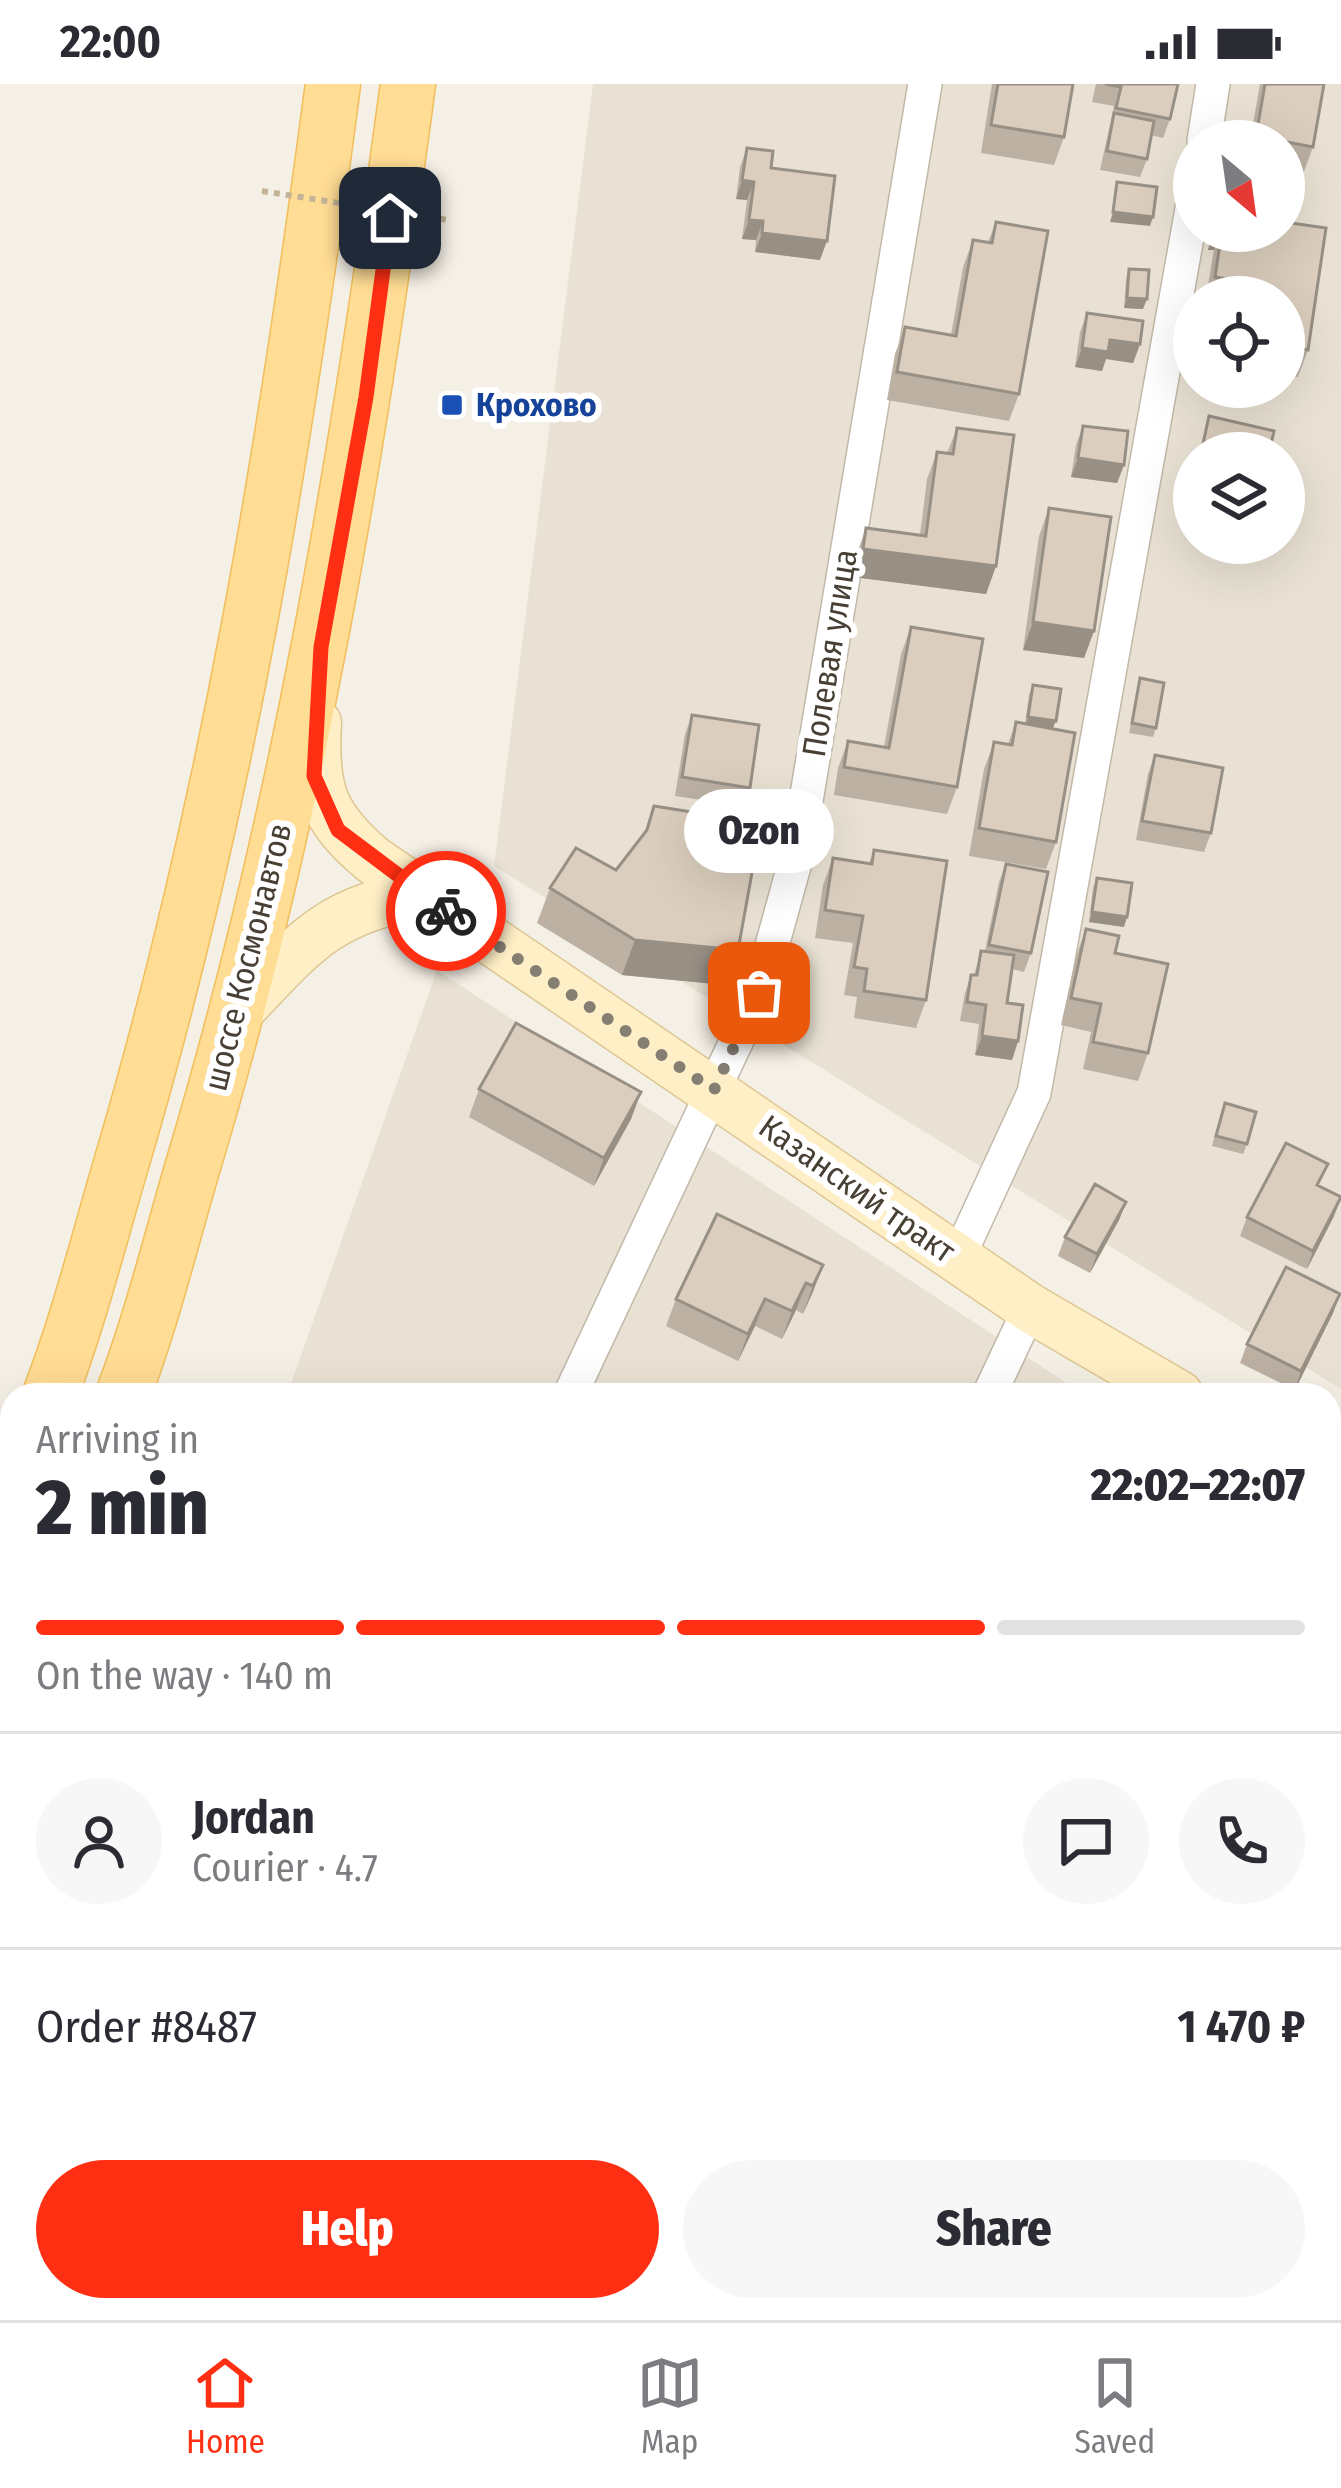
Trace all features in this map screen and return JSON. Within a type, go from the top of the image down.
[{"type":"main road","name":"шоссе Космонавтов","points":[[54,1383],[173,991],[249,647],[293,385],[333,84]]},
{"type":"main road","name":"шоссе Космонавтов","points":[[127,1383],[240,1010],[321,647],[366,397],[408,84]]},
{"type":"street","name":"Полевая улица","points":[[575,1383],[759,993],[796,854],[925,84]]},
{"type":"street","points":[[1207,120],[1213,84]]},
{"type":"street","points":[[958,1258],[1034,1093],[1184,252]]},
{"type":"street","name":"Казанский тракт","points":[[321,647],[314,776],[338,830],[421,894],[1030,1308],[1158,1383]]},
{"type":"street","points":[[240,1010],[317,930],[374,902],[421,894]]},
{"type":"street","points":[[994,1383],[1030,1308]]},
{"type":"path","points":[[262,191],[448,220]]},
{"type":"shaded area","points":[[593,84],[1341,84],[1341,1383],[1331,1383],[494,866]]},
{"type":"shaded area","points":[[437,970],[1067,1383],[291,1383]]},
{"type":"building","points":[[998,84],[1073,84],[1064,137],[991,125]]},
{"type":"building","points":[[1105,84],[1178,84],[1170,119],[1116,108],[1121,87]]},
{"type":"building","points":[[1265,84],[1324,84],[1313,147],[1305,145],[1305,120],[1259,120]]},
{"type":"building","points":[[1114,113],[1154,121],[1147,159],[1107,151]]},
{"type":"building","points":[[747,148],[773,151],[771,168],[835,176],[827,241],[762,233],[763,221],[749,220],[754,182],[742,180]]},
{"type":"building","points":[[1117,182],[1157,187],[1153,217],[1113,212]]},
{"type":"building","points":[[996,222],[1048,231],[1019,394],[897,372],[905,327],[956,336],[973,240],[992,243]]},
{"type":"building","points":[[1305,225],[1326,228],[1308,350],[1305,276],[1215,276],[1219,252],[1305,252]]},
{"type":"building","points":[[1129,269],[1149,270],[1147,299],[1127,298]]},
{"type":"building","points":[[1087,313],[1143,321],[1140,344],[1110,340],[1108,352],[1082,348]]},
{"type":"building","points":[[1209,416],[1274,431],[1274,432],[1206,432]]},
{"type":"building","points":[[1083,426],[1128,431],[1124,465],[1078,458]]},
{"type":"building","points":[[957,428],[1014,435],[996,566],[863,549],[866,528],[926,536],[937,452],[953,454]]},
{"type":"building","points":[[1049,508],[1111,517],[1094,631],[1033,622]]},
{"type":"building","points":[[911,627],[983,639],[957,787],[844,767],[848,741],[889,748]]},
{"type":"building","points":[[1140,678],[1164,683],[1156,728],[1132,723]]},
{"type":"building","points":[[1033,685],[1061,689],[1056,721],[1028,717]]},
{"type":"building","points":[[692,715],[759,725],[750,788],[682,777]]},
{"type":"building","points":[[1016,722],[1075,733],[1056,842],[979,828],[994,742],[1012,745]]},
{"type":"building","points":[[1155,755],[1223,768],[1211,833],[1142,821]]},
{"type":"building","points":[[654,806],[761,823],[738,950],[635,940],[550,888],[576,848],[616,870],[647,830]]},
{"type":"building","points":[[874,850],[947,861],[926,1000],[864,991],[867,969],[854,967],[863,916],[825,910],[833,858],[872,864]]},
{"type":"building","points":[[1006,864],[1048,872],[1031,953],[989,945]]},
{"type":"building","points":[[1097,878],[1132,883],[1127,917],[1092,912]]},
{"type":"building","points":[[1086,929],[1119,936],[1115,953],[1168,964],[1148,1053],[1093,1042],[1101,1004],[1071,998]]},
{"type":"building","points":[[981,951],[1014,955],[1007,1003],[1023,1005],[1018,1041],[982,1036],[986,1005],[967,1002]]},
{"type":"building","points":[[516,1023],[641,1092],[604,1158],[479,1089]]},
{"type":"building","points":[[1225,1103],[1256,1112],[1247,1144],[1216,1136]]},
{"type":"building","points":[[1286,1143],[1328,1164],[1317,1185],[1341,1197],[1313,1251],[1247,1217]]},
{"type":"building","points":[[1095,1184],[1126,1202],[1097,1254],[1065,1237]]},
{"type":"building","points":[[717,1214],[823,1265],[813,1286],[806,1283],[792,1311],[765,1299],[748,1334],[676,1299]]},
{"type":"building","points":[[1286,1267],[1340,1294],[1301,1371],[1247,1344]]},
{"type":"way so far","points":[[446,911],[714,1090],[759,993]]},
{"type":"place","name":"Крохово","points":[[452,405]]},
{"type":"place","name":"Ozon","points":[[759,993]]},
{"type":"route","points":[[390,218],[366,397],[321,647],[314,776],[338,830],[446,911]]}]
